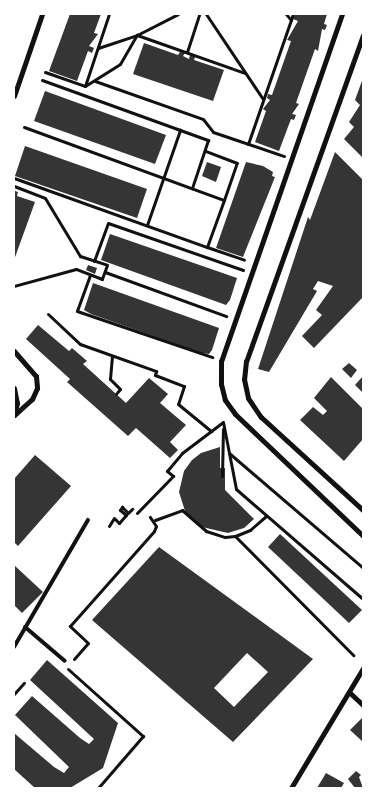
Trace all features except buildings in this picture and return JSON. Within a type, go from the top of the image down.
[{"type":"street","points":[[14,96],[42,14]]},
{"type":"street","points":[[342,14],[221,361],[221,384],[225,400],[248,427],[363,536]]},
{"type":"street","points":[[363,36],[246,361],[244,379],[248,398],[262,417],[363,510]]},
{"type":"street","points":[[14,351],[28,364],[36,376],[37,388],[32,399],[14,415]]},
{"type":"street","points":[[14,388],[17,403],[14,415]]},
{"type":"street","points":[[292,788],[363,668]]},
{"type":"street","points":[[349,692],[363,705]]},
{"type":"lane","points":[[14,647],[88,520]]},
{"type":"lane","points":[[25,628],[64,661]]},
{"type":"path","points":[[85,86],[110,14]]},
{"type":"path","points":[[98,48],[137,35],[178,14]]},
{"type":"path","points":[[187,52],[198,14],[206,14],[263,99]]},
{"type":"path","points":[[286,14],[291,20]]},
{"type":"path","points":[[248,144],[293,14]]},
{"type":"path","points":[[137,35],[245,73]]},
{"type":"path","points":[[45,72],[85,86],[125,59],[137,35]]},
{"type":"path","points":[[42,80],[208,140],[192,188]]},
{"type":"path","points":[[95,81],[204,119],[213,132],[291,158]]},
{"type":"path","points":[[24,128],[224,200]]},
{"type":"path","points":[[148,226],[180,130]]},
{"type":"path","points":[[205,151],[237,163],[207,247]]},
{"type":"path","points":[[14,178],[244,260]]},
{"type":"path","points":[[14,186],[45,198],[80,256],[107,265],[102,279],[76,269],[14,286]]},
{"type":"path","points":[[94,261],[108,223],[243,270]]},
{"type":"path","points":[[105,272],[227,316]]},
{"type":"path","points":[[90,274],[77,311],[212,358]]},
{"type":"path","points":[[48,314],[80,344],[156,371],[155,375],[184,386],[178,404],[211,431]]},
{"type":"path","points":[[112,356],[110,379],[120,388],[116,394]]},
{"type":"path","points":[[136,513],[173,476],[167,471],[182,453],[223,422]]},
{"type":"path","points":[[223,422],[236,489],[363,599]]},
{"type":"path","points":[[222,476],[223,422]]},
{"type":"path","points":[[229,452],[363,568]]},
{"type":"path","points":[[109,526],[114,518],[119,523],[126,515],[120,510],[122,508],[128,513],[132,509]]},
{"type":"path","points":[[154,520],[182,510],[206,531],[225,536],[235,536],[250,530],[266,516]]},
{"type":"path","points":[[150,517],[154,520]]},
{"type":"path","points":[[98,788],[143,736],[66,668],[88,643],[70,626],[154,531],[154,520]]},
{"type":"path","points":[[235,536],[353,655]]},
{"type":"path","points":[[14,694],[24,683]]}]
